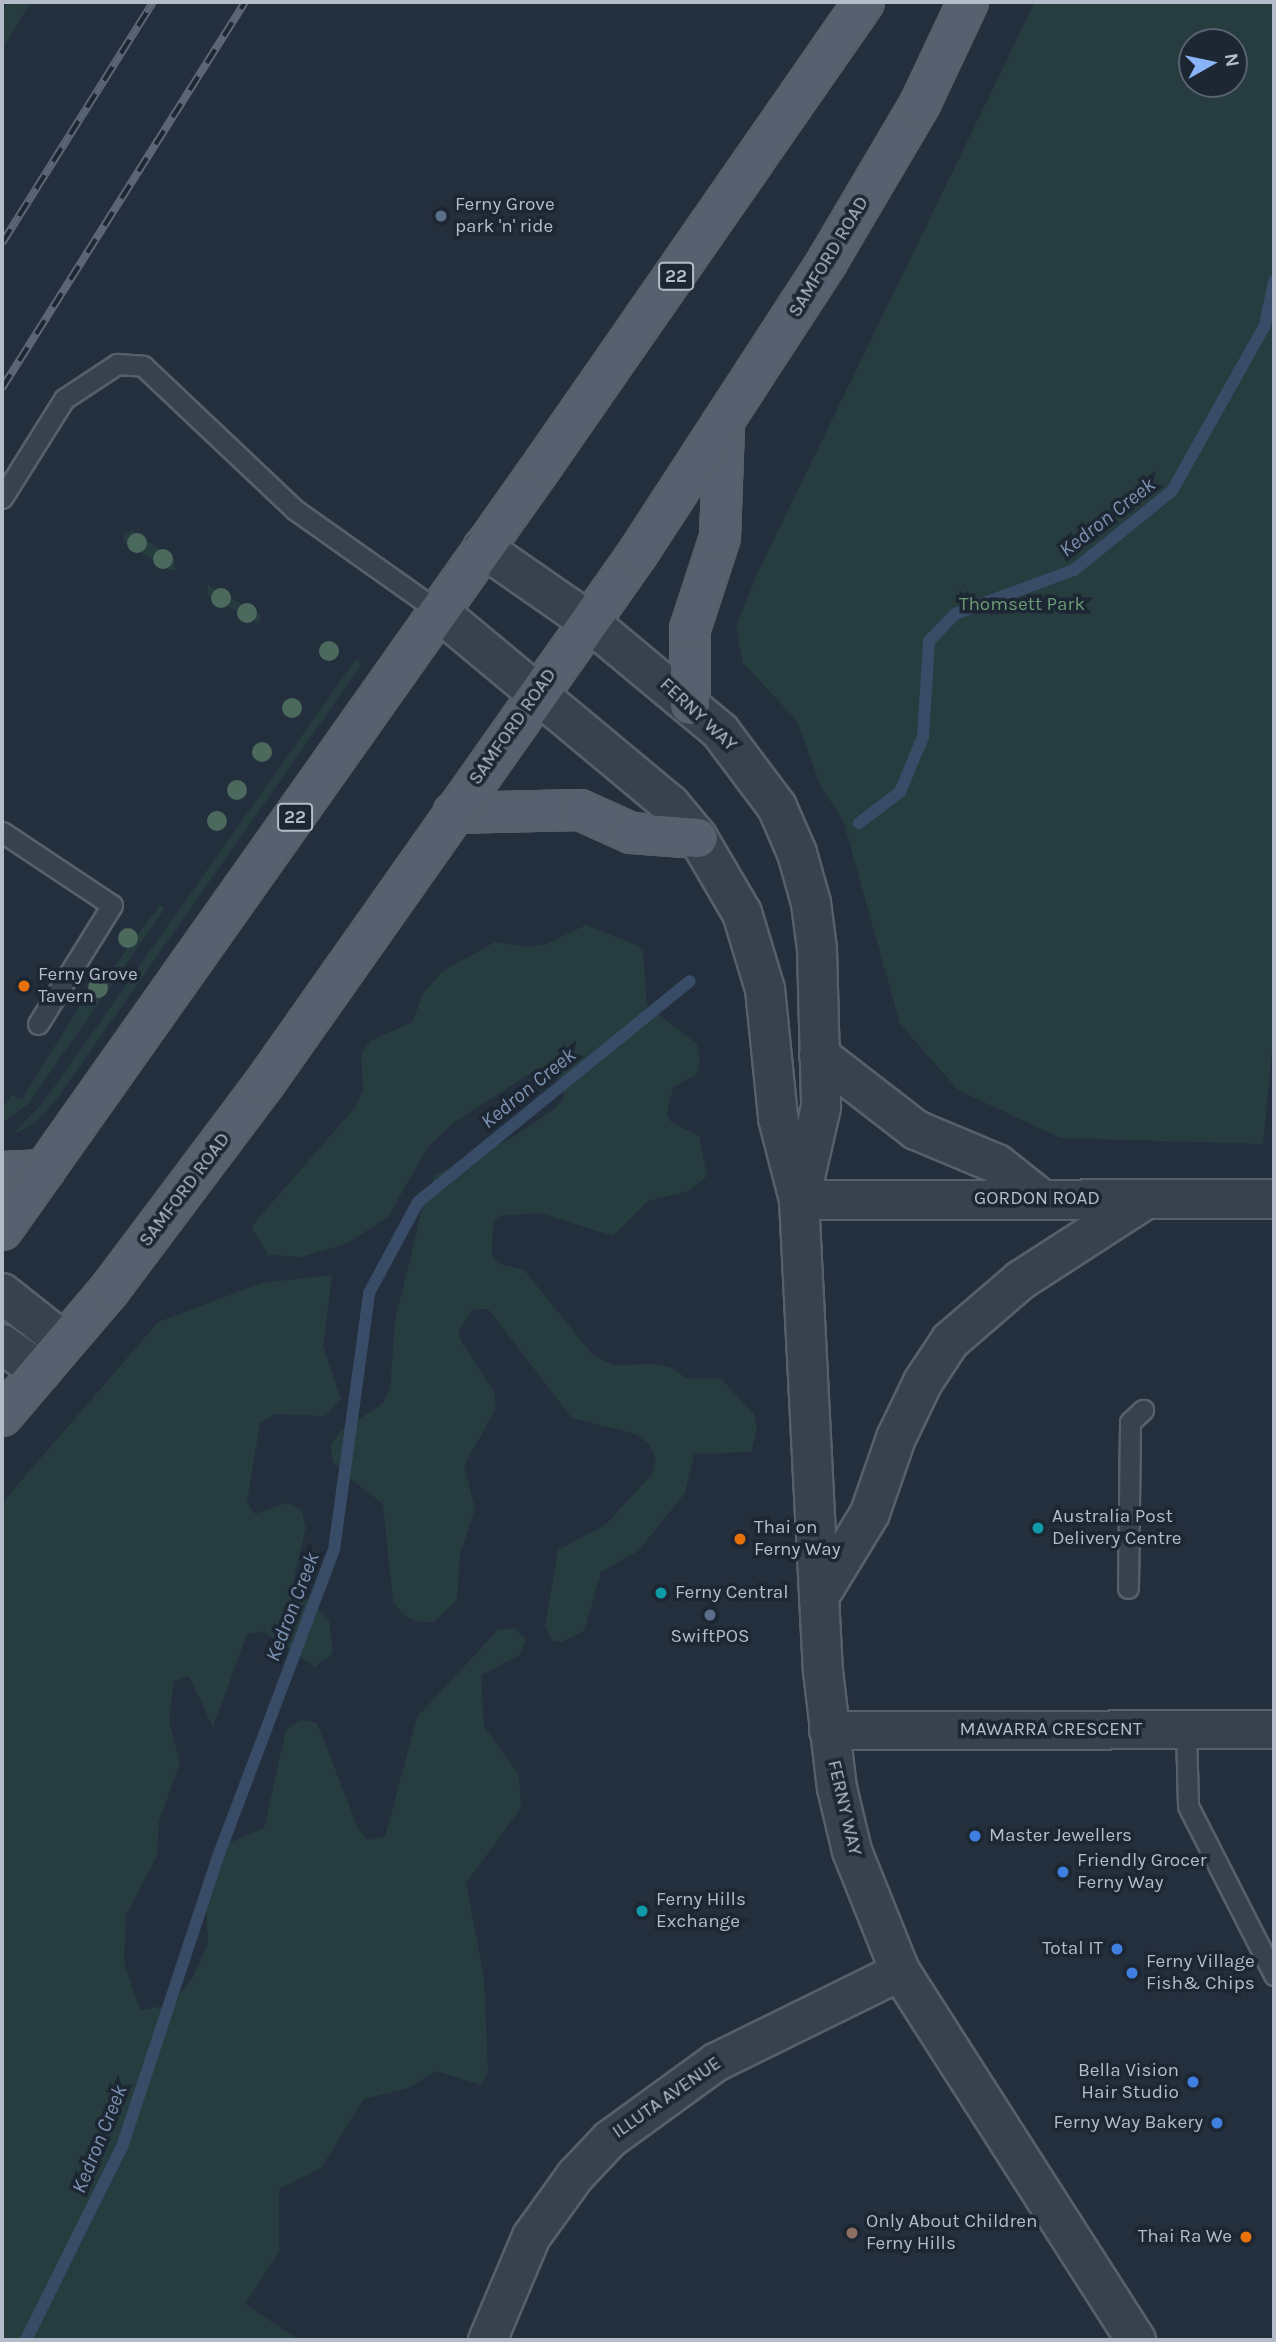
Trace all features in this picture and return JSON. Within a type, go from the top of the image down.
[{"type":"main road","name":"22","points":[[2,1230],[864,2]]},
{"type":"main road","name":"SAMFORD ROAD","points":[[2,1416],[110,1289],[264,1084],[724,427],[920,104],[968,2]]},
{"type":"main road","points":[[690,705],[690,629],[720,537],[724,427]]},
{"type":"main road","points":[[453,813],[580,810],[631,833],[698,838]]},
{"type":"main road","points":[[2,1172],[45,1170]]},
{"type":"street","name":"FERNY WAY","points":[[483,548],[588,621],[720,731],[756,773],[797,853],[811,904],[817,949],[821,1107],[799,1200]]},
{"type":"street","name":"FERNY WAY","points":[[438,611],[639,775],[698,838],[729,888],[756,952],[773,1035],[778,1118],[799,1200],[828,1730],[852,1851],[900,1971],[1136,2340]]},
{"type":"street","points":[[819,1055],[916,1130],[997,1164],[1040,1198]]},
{"type":"street","name":"GORDON ROAD","points":[[799,1200],[1274,1199]]},
{"type":"street","points":[[819,1597],[870,1513],[896,1438],[923,1381],[950,1341],[1021,1280],[1143,1200]]},
{"type":"street","points":[[2,1293],[64,1342]]},
{"type":"street","points":[[2,1344],[40,1371]]},
{"type":"street","name":"MAWARRA CRESCENT","points":[[828,1730],[1274,1729]]},
{"type":"street","name":"ILLUTA AVENUE","points":[[487,2340],[531,2235],[575,2175],[609,2139],[715,2062],[900,1971]]},
{"type":"lane","points":[[2,498],[64,399],[117,365],[143,366],[293,509],[438,611]]},
{"type":"lane","points":[[2,832],[112,905],[38,1024]]},
{"type":"lane","points":[[1128,1588],[1130,1422],[1143,1410]]},
{"type":"lane","points":[[1186,1730],[1188,1807],[1274,1975]]},
{"type":"green space","points":[[8,2],[31,2],[2,49],[2,11]]},
{"type":"green space","name":"Thomsett Park","points":[[1035,2],[1274,2],[1274,1031],[1263,1144],[1060,1138],[958,1090],[900,1024],[843,820],[820,785],[797,721],[743,663],[736,627],[758,572]]},
{"type":"green space","points":[[133,531],[174,559],[175,570],[168,570],[124,541],[124,533]]},
{"type":"green space","points":[[208,585],[261,615],[259,624],[207,595]]},
{"type":"green space","points":[[356,659],[362,664],[56,1100],[35,1123],[12,1135],[45,1100]]},
{"type":"green space","points":[[160,905],[165,908],[28,1104],[2,1123],[2,1110],[11,1095],[22,1099],[104,967],[111,971]]},
{"type":"green space","points":[[586,925],[638,946],[643,952],[647,1005],[697,1044],[700,1060],[696,1075],[673,1087],[667,1114],[670,1121],[699,1136],[707,1176],[689,1191],[648,1201],[613,1236],[540,1213],[500,1216],[493,1221],[492,1256],[498,1263],[524,1270],[592,1354],[613,1365],[656,1364],[672,1368],[686,1378],[721,1379],[754,1414],[757,1430],[751,1452],[694,1454],[685,1493],[638,1551],[601,1572],[584,1631],[562,1642],[553,1641],[545,1626],[558,1550],[605,1525],[652,1474],[656,1458],[648,1443],[635,1434],[572,1418],[488,1309],[473,1309],[459,1330],[460,1339],[494,1392],[496,1408],[464,1466],[475,1509],[460,1555],[457,1600],[434,1622],[418,1622],[404,1615],[393,1602],[383,1504],[342,1472],[332,1460],[331,1444],[341,1431],[382,1404],[390,1389],[395,1321],[423,1205],[435,1175],[510,1139],[553,1110],[564,1098],[562,1082],[550,1071],[532,1072],[452,1124],[427,1148],[388,1217],[346,1244],[301,1257],[268,1255],[251,1227],[356,1106],[363,1089],[361,1055],[370,1041],[412,1022],[424,992],[443,971],[495,942],[529,947],[547,944]]},
{"type":"green space","points":[[332,1275],[323,1346],[341,1399],[325,1416],[275,1414],[260,1423],[247,1502],[255,1514],[287,1503],[301,1510],[306,1527],[293,1584],[329,1620],[333,1653],[315,1667],[263,1631],[247,1634],[213,1727],[189,1676],[174,1681],[169,1721],[180,1763],[159,1821],[157,1856],[126,1915],[124,1963],[140,2010],[171,2005],[193,1977],[208,1944],[204,1877],[220,1847],[264,1828],[286,1730],[300,1720],[317,1723],[358,1828],[368,1840],[385,1837],[417,1717],[498,1630],[514,1628],[526,1639],[520,1655],[481,1675],[484,1726],[519,1775],[521,1808],[466,1883],[484,1978],[488,2071],[481,2085],[436,2071],[409,2088],[364,2099],[321,2168],[279,2189],[279,2252],[245,2304],[299,2340],[2,2340],[2,1503],[158,1322],[261,1283]]},
{"type":"waterway","name":"Kedron Creek","points":[[859,823],[900,792],[923,737],[929,641],[955,614],[1074,570],[1172,491],[1265,325],[1274,281]]},
{"type":"waterway","name":"Kedron Creek","points":[[26,2340],[122,2147],[219,1854],[334,1550],[369,1293],[418,1202],[690,981]]},
{"type":"railway","points":[[2,243],[153,2]]},
{"type":"railway","points":[[2,388],[245,2]]},
{"type":"place","name":"Ferny Grove park 'n' ride","points":[[441,216]]},
{"type":"place","name":"Ferny Grove Tavern","points":[[24,986]]},
{"type":"place","name":"Australia Post Delivery Centre","points":[[1038,1528]]},
{"type":"place","name":"Thai on Ferny Way","points":[[740,1539]]},
{"type":"place","name":"Ferny Central","points":[[661,1593]]},
{"type":"place","name":"SwiftPOS","points":[[710,1615]]},
{"type":"place","name":"Master Jewellers","points":[[975,1836]]},
{"type":"place","name":"Friendly Grocer Ferny Way","points":[[1063,1872]]},
{"type":"place","name":"Ferny Hills Exchange","points":[[642,1911]]},
{"type":"place","name":"Total IT","points":[[1117,1949]]},
{"type":"place","name":"Ferny Village Fish& Chips","points":[[1132,1973]]},
{"type":"place","name":"Bella Vision Hair Studio","points":[[1193,2082]]},
{"type":"place","name":"Ferny Way Bakery","points":[[1217,2123]]},
{"type":"place","name":"Only About Children Ferny Hills","points":[[852,2233]]},
{"type":"place","name":"Thai Ra We","points":[[1246,2237]]}]
